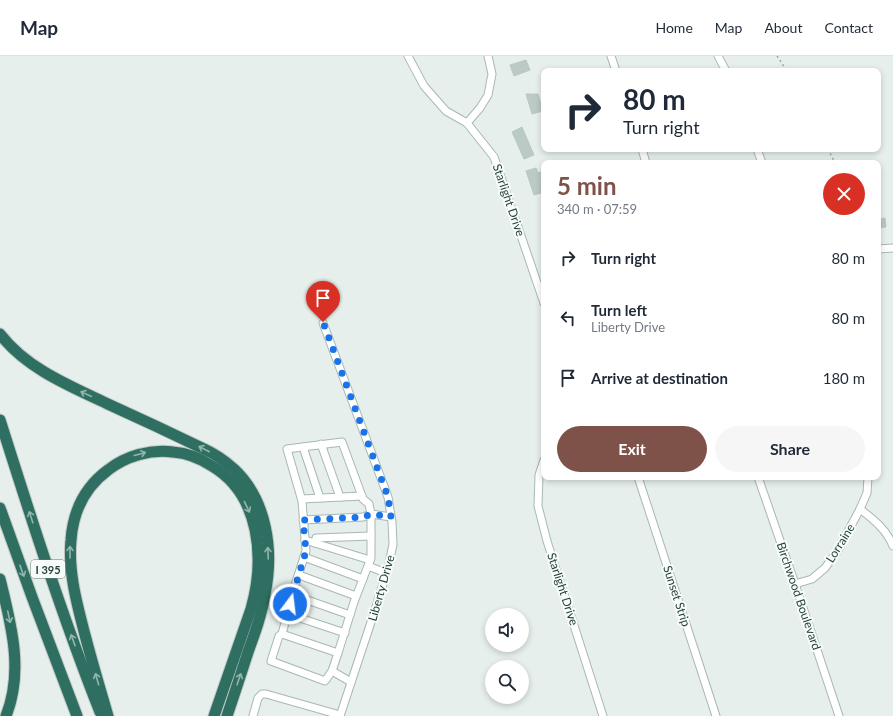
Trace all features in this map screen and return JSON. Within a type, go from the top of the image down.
[{"type":"highway","points":[[0,334],[21,356],[58,380],[218,456],[240,475],[252,492],[261,511],[267,535],[268,580],[258,621],[227,716]]},
{"type":"highway","name":"I 395","points":[[0,420],[57,596],[102,716]]},
{"type":"highway","points":[[108,716],[82,625],[74,590],[70,558],[72,530],[76,513],[82,500],[88,489],[100,476],[115,464],[126,459],[157,451],[177,452],[190,455],[203,460],[220,471],[230,480],[248,507],[257,539],[258,558],[255,594],[214,716]]},
{"type":"highway","name":"I 395","points":[[0,508],[77,716]]},
{"type":"highway","points":[[0,579],[11,626],[15,659],[13,690],[6,716]]},
{"type":"street","name":"Starlight Drive","points":[[408,56],[424,86],[446,111],[467,123],[494,157],[541,294]]},
{"type":"street","points":[[467,123],[480,108],[488,95],[492,74],[488,56]]},
{"type":"street","points":[[611,56],[615,68]]},
{"type":"street","points":[[718,56],[724,68]]},
{"type":"street","points":[[881,249],[893,248]]},
{"type":"street","name":"Liberty Drive","points":[[323,322],[388,497],[393,544],[375,610],[340,715]]},
{"type":"street","points":[[342,442],[362,496],[369,504],[371,514],[369,563],[356,596],[332,671],[325,681],[271,661],[279,636],[282,634],[306,551],[302,499],[287,449],[321,444],[342,442]]},
{"type":"street","points":[[321,444],[340,497]]},
{"type":"street","points":[[303,447],[320,498]]},
{"type":"street","name":"Starlight Drive","points":[[541,469],[539,475],[538,506],[547,541],[603,716]]},
{"type":"street","name":"Sunset Strip","points":[[639,480],[716,716]]},
{"type":"street","name":"Birchwood Boulevard","points":[[759,480],[839,716]]},
{"type":"street","name":"Lorraine","points":[[795,584],[812,578],[825,568],[838,550],[867,493],[868,480]]},
{"type":"street","points":[[302,499],[362,496]]},
{"type":"street","points":[[860,509],[877,522],[890,538],[893,546]]},
{"type":"street","points":[[303,520],[363,517],[371,514],[391,517]]},
{"type":"street","points":[[315,543],[316,538],[371,536]]},
{"type":"street","points":[[305,540],[369,563],[386,573]]},
{"type":"street","points":[[304,557],[363,579]]},
{"type":"street","points":[[298,575],[356,596]]},
{"type":"street","points":[[293,595],[350,615]]},
{"type":"street","points":[[288,614],[344,633]]},
{"type":"street","points":[[282,634],[338,653]]},
{"type":"street","points":[[332,671],[351,682]]},
{"type":"street","points":[[253,716],[258,698],[262,694],[340,715]]},
{"type":"path","points":[[777,56],[785,68]]},
{"type":"building","points":[[526,60],[530,70],[514,76],[510,65]]},
{"type":"building","points":[[526,94],[538,94],[541,104],[541,112],[532,114]]},
{"type":"building","points":[[522,127],[534,155],[524,159],[512,132]]},
{"type":"building","points":[[536,168],[538,173],[541,172],[541,193],[534,195],[526,171]]},
{"type":"building","points":[[885,218],[886,227],[881,228],[881,219]]},
{"type":"route","points":[[290,604],[306,551],[303,520],[363,517],[371,514],[391,517],[388,497],[323,322]]}]
